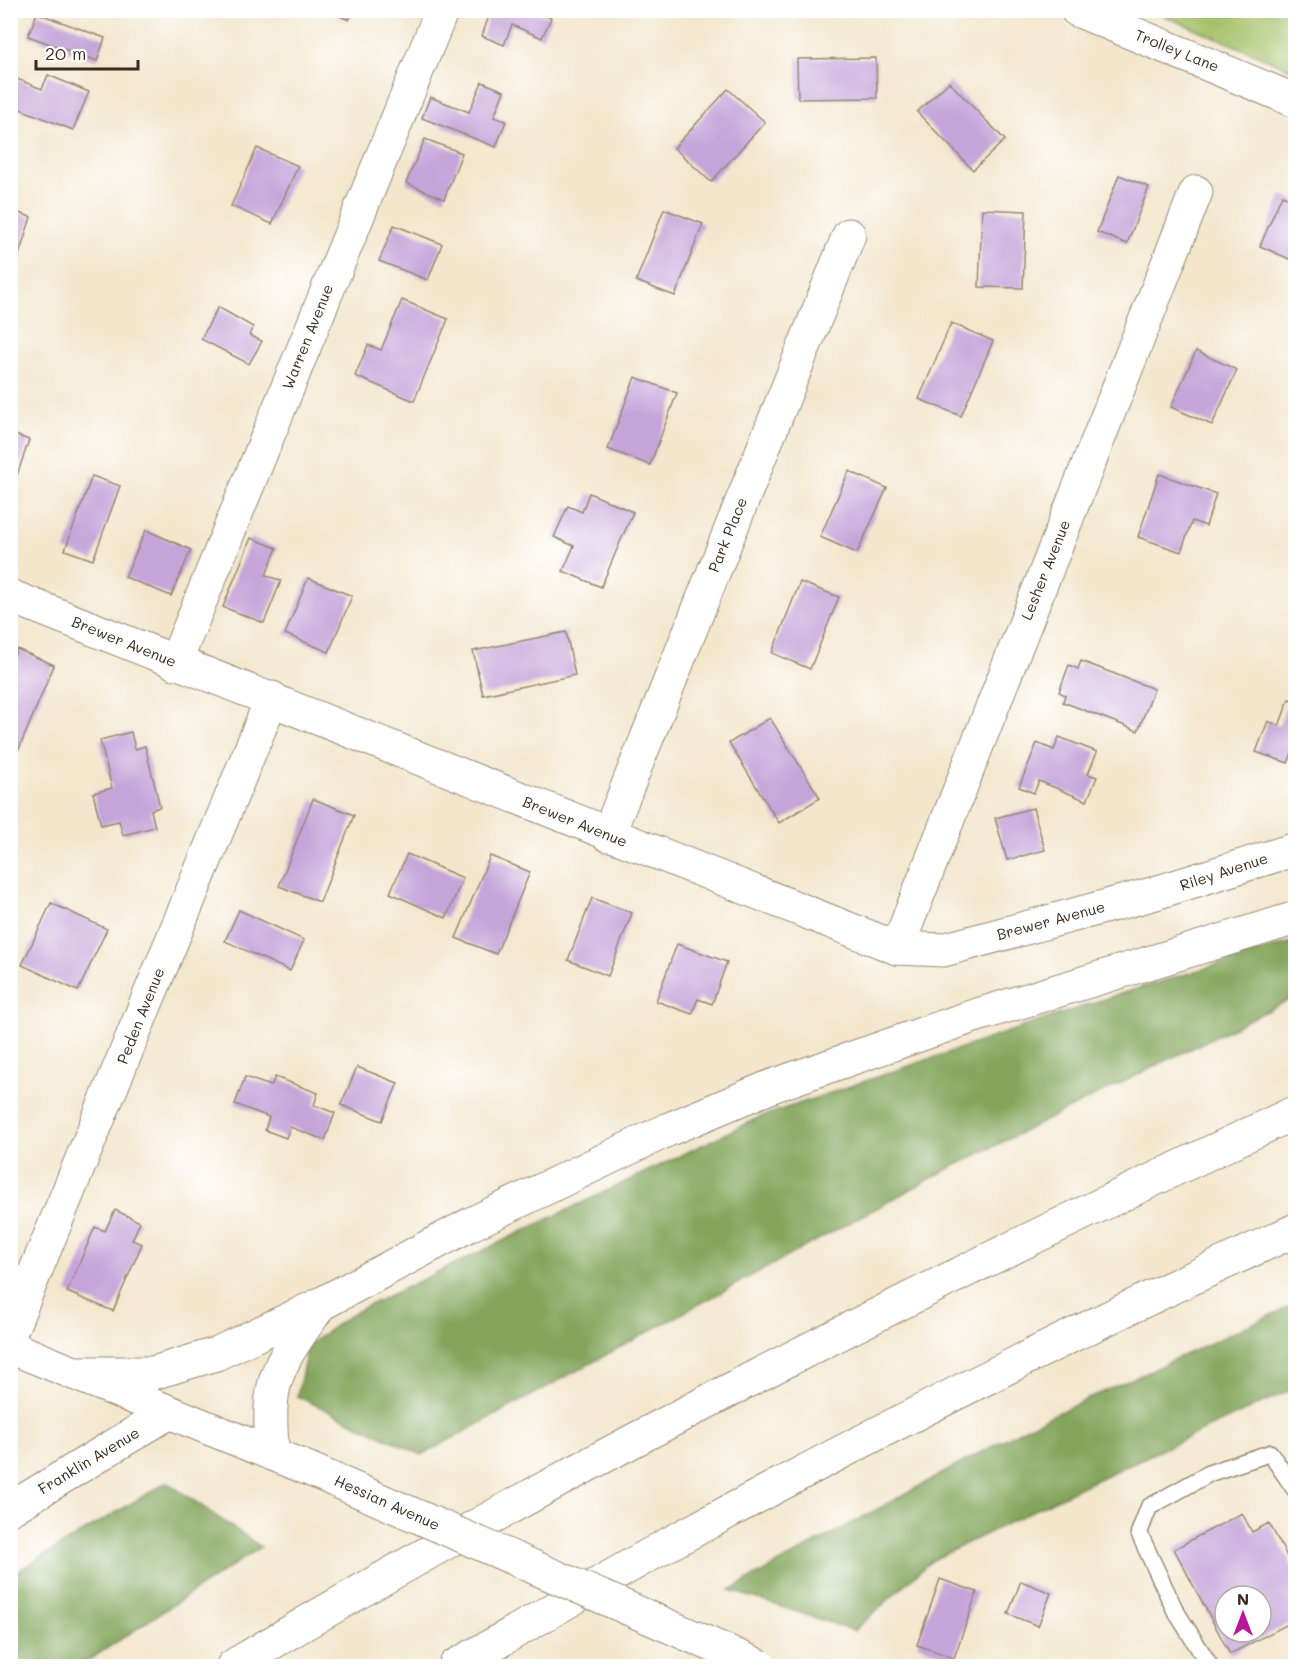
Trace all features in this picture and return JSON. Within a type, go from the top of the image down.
[{"type":"main road","name":"Warren Avenue","points":[[175,663],[442,10]]},
{"type":"main road","name":"Trolley Lane","points":[[1077,10],[1296,101]]},
{"type":"main road","name":"Lesher Avenue","points":[[897,948],[1196,192]]},
{"type":"main road","name":"Park Place","points":[[608,835],[849,235]]},
{"type":"main road","name":"Brewer Avenue","points":[[10,596],[175,663],[272,698],[608,835],[897,948],[943,950],[1152,894]]},
{"type":"main road","name":"Peden Avenue","points":[[10,1333],[272,698]]},
{"type":"main road","name":"Riley Avenue","points":[[1152,894],[1296,849]]},
{"type":"main road","points":[[74,1373],[153,1373],[216,1354],[321,1304],[510,1205],[667,1130],[772,1086],[971,1017],[1296,918]]},
{"type":"main road","points":[[233,1666],[350,1596],[795,1356],[1039,1232],[1296,1112]]},
{"type":"main road","points":[[455,1666],[676,1540],[895,1423],[1161,1291],[1296,1230]]},
{"type":"main road","points":[[272,1454],[271,1407],[274,1383],[290,1350],[321,1304]]},
{"type":"main road","name":"Hessian Avenue","points":[[10,1347],[309,1469],[760,1666]]},
{"type":"main road","name":"Franklin Avenue","points":[[10,1509],[168,1413]]},
{"type":"lane","points":[[1210,1666],[1175,1610],[1138,1533],[1149,1507],[1210,1473],[1270,1453],[1296,1491]]},
{"type":"green space","points":[[1153,11],[1295,11],[1295,71]]},
{"type":"green space","points":[[1295,941],[1295,997],[952,1167],[422,1455],[297,1396],[308,1345],[353,1313],[760,1117],[1113,996]]},
{"type":"green space","points":[[1295,1304],[1295,1388],[1087,1484],[931,1561],[854,1631],[730,1590],[1029,1426]]},
{"type":"green space","points":[[167,1482],[261,1547],[80,1666],[11,1666],[11,1575]]},
{"type":"building","points":[[336,10],[353,10],[349,20],[335,14]]},
{"type":"building","points":[[476,10],[532,10],[551,18],[542,38],[512,25],[504,45],[482,36],[489,16]]},
{"type":"building","points":[[37,13],[105,38],[97,61],[28,36]]},
{"type":"building","points":[[876,58],[877,98],[798,99],[797,59]]},
{"type":"building","points":[[48,75],[89,92],[73,130],[10,105],[10,76],[42,89]]},
{"type":"building","points":[[482,82],[504,91],[494,117],[506,121],[496,147],[422,118],[430,97],[469,112]]},
{"type":"building","points":[[949,82],[1005,140],[973,170],[917,112]]},
{"type":"building","points":[[728,89],[765,122],[711,182],[674,148]]},
{"type":"building","points":[[425,139],[462,153],[444,199],[406,183]]},
{"type":"building","points":[[257,148],[298,166],[272,224],[231,206]]},
{"type":"building","points":[[1119,175],[1149,187],[1127,244],[1097,232]]},
{"type":"building","points":[[1282,195],[1296,201],[1296,262],[1260,246]]},
{"type":"building","points":[[664,209],[703,224],[675,296],[636,281]]},
{"type":"building","points":[[982,209],[1026,211],[1023,288],[979,287]]},
{"type":"building","points":[[10,210],[31,217],[11,280],[10,280]]},
{"type":"building","points":[[394,225],[442,244],[428,280],[379,261]]},
{"type":"building","points":[[402,300],[448,319],[414,401],[355,376],[368,345],[381,350]]},
{"type":"building","points":[[218,307],[253,327],[249,335],[262,341],[249,364],[201,339]]},
{"type":"building","points":[[951,323],[993,341],[961,416],[919,399]]},
{"type":"building","points":[[1196,351],[1237,370],[1212,425],[1171,407]]},
{"type":"building","points":[[635,377],[677,393],[650,465],[608,449]]},
{"type":"building","points":[[10,433],[29,440],[13,487],[10,486]]},
{"type":"building","points":[[849,471],[887,488],[857,553],[820,537]]},
{"type":"building","points":[[1159,474],[1216,494],[1206,526],[1192,521],[1181,552],[1138,537]]},
{"type":"building","points":[[92,476],[120,486],[93,560],[65,550]]},
{"type":"building","points":[[589,493],[633,512],[601,587],[563,571],[574,546],[554,537],[568,506],[582,512]]},
{"type":"building","points":[[146,530],[191,550],[171,596],[125,577]]},
{"type":"building","points":[[251,538],[277,548],[266,575],[281,581],[264,623],[223,607]]},
{"type":"building","points":[[308,578],[352,596],[329,652],[285,634]]},
{"type":"building","points":[[800,582],[839,597],[810,669],[772,653]]},
{"type":"building","points":[[566,632],[575,675],[483,695],[473,651]]},
{"type":"building","points":[[17,649],[54,665],[19,749],[10,746],[10,664]]},
{"type":"building","points":[[1081,661],[1154,689],[1138,731],[1063,702],[1065,695],[1059,692],[1069,665],[1078,669]]},
{"type":"building","points":[[1289,699],[1296,701],[1296,743],[1288,763],[1256,752],[1268,721],[1279,726]]},
{"type":"building","points":[[770,718],[820,798],[779,823],[729,743]]},
{"type":"building","points":[[131,732],[135,749],[145,746],[160,807],[151,810],[155,827],[123,835],[119,821],[101,825],[93,793],[112,788],[100,740]]},
{"type":"building","points":[[1059,737],[1097,752],[1088,774],[1097,777],[1087,801],[1039,781],[1034,793],[1019,787],[1037,743],[1054,750]]},
{"type":"building","points":[[313,799],[354,815],[320,902],[279,886]]},
{"type":"building","points":[[1033,808],[1045,850],[1007,860],[995,818]]},
{"type":"building","points":[[407,854],[463,878],[446,918],[390,893]]},
{"type":"building","points":[[490,856],[530,872],[496,954],[456,938]]},
{"type":"building","points":[[592,898],[632,913],[608,976],[568,960]]},
{"type":"building","points":[[51,903],[107,929],[78,991],[22,965]]},
{"type":"building","points":[[239,910],[304,940],[290,971],[225,941]]},
{"type":"building","points":[[677,944],[727,962],[712,1004],[698,999],[692,1014],[656,1001]]},
{"type":"building","points":[[357,1067],[398,1083],[382,1121],[341,1105]]},
{"type":"building","points":[[245,1077],[271,1086],[275,1077],[318,1093],[314,1105],[335,1113],[325,1140],[290,1127],[286,1138],[265,1130],[269,1117],[235,1104]]},
{"type":"building","points":[[115,1210],[140,1222],[132,1240],[142,1244],[113,1311],[67,1292],[95,1227],[105,1231]]},
{"type":"building","points":[[1242,1513],[1252,1532],[1269,1523],[1296,1573],[1296,1620],[1273,1632],[1273,1584],[1213,1584],[1213,1622],[1174,1549]]},
{"type":"building","points":[[940,1579],[977,1592],[954,1658],[917,1645]]},
{"type":"building","points":[[1021,1581],[1051,1593],[1038,1626],[1008,1614]]},
{"type":"building","points":[[1225,1644],[1249,1644],[1230,1654]]}]
